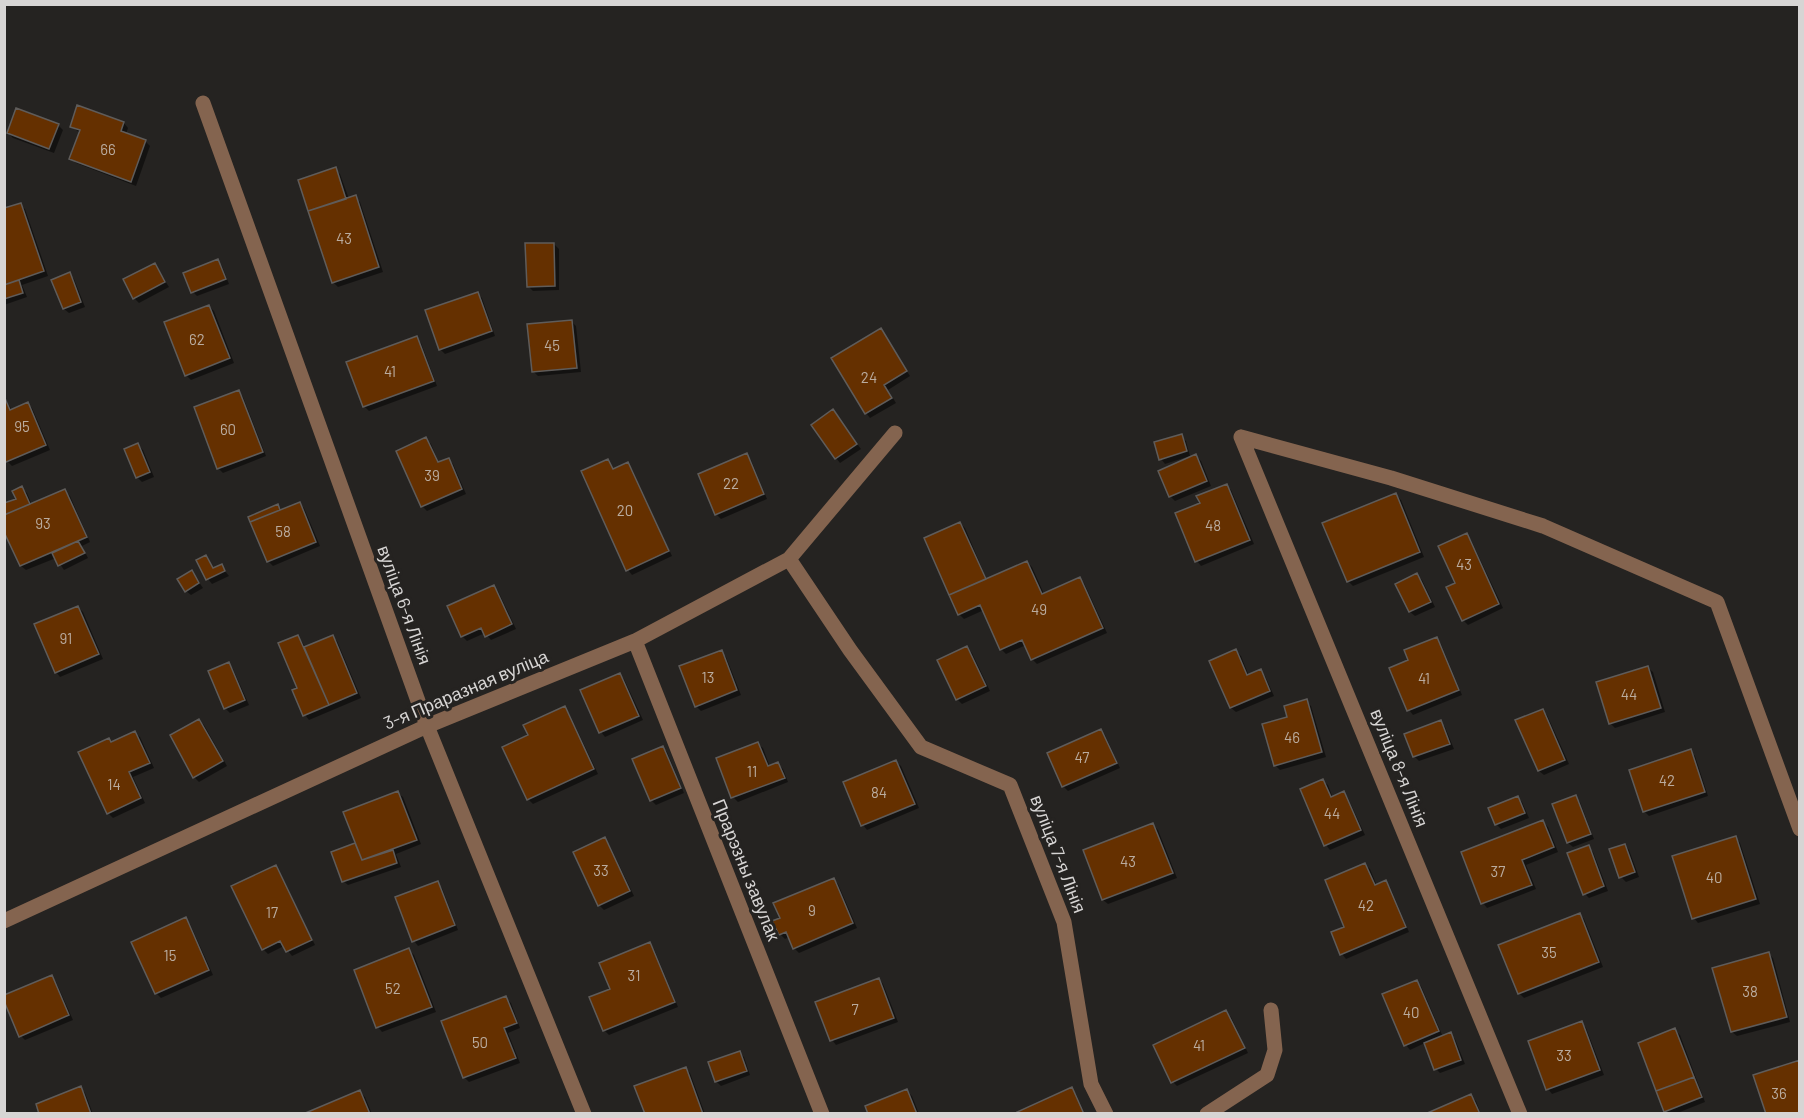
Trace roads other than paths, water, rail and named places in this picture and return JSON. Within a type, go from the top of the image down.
[{"type":"street","name":"вуліца 6-я Лінія","points":[[203,103],[427,726],[584,1113]]},
{"type":"street","name":"3-я Праразная вуліца","points":[[4,921],[427,726],[635,641],[789,559],[895,433]]},
{"type":"street","name":"вуліца 8-я Лінія","points":[[1520,1113],[1241,437],[1391,478],[1543,526],[1717,602],[1800,828]]},
{"type":"street","name":"вуліца 7-я Лінія","points":[[789,559],[850,650],[921,747],[1010,785],[1064,922],[1091,1084],[1107,1113]]},
{"type":"street","name":"Прарэзны завулак","points":[[635,641],[822,1113]]},
{"type":"street","points":[[1207,1113],[1267,1075],[1275,1050],[1271,1010]]}]
